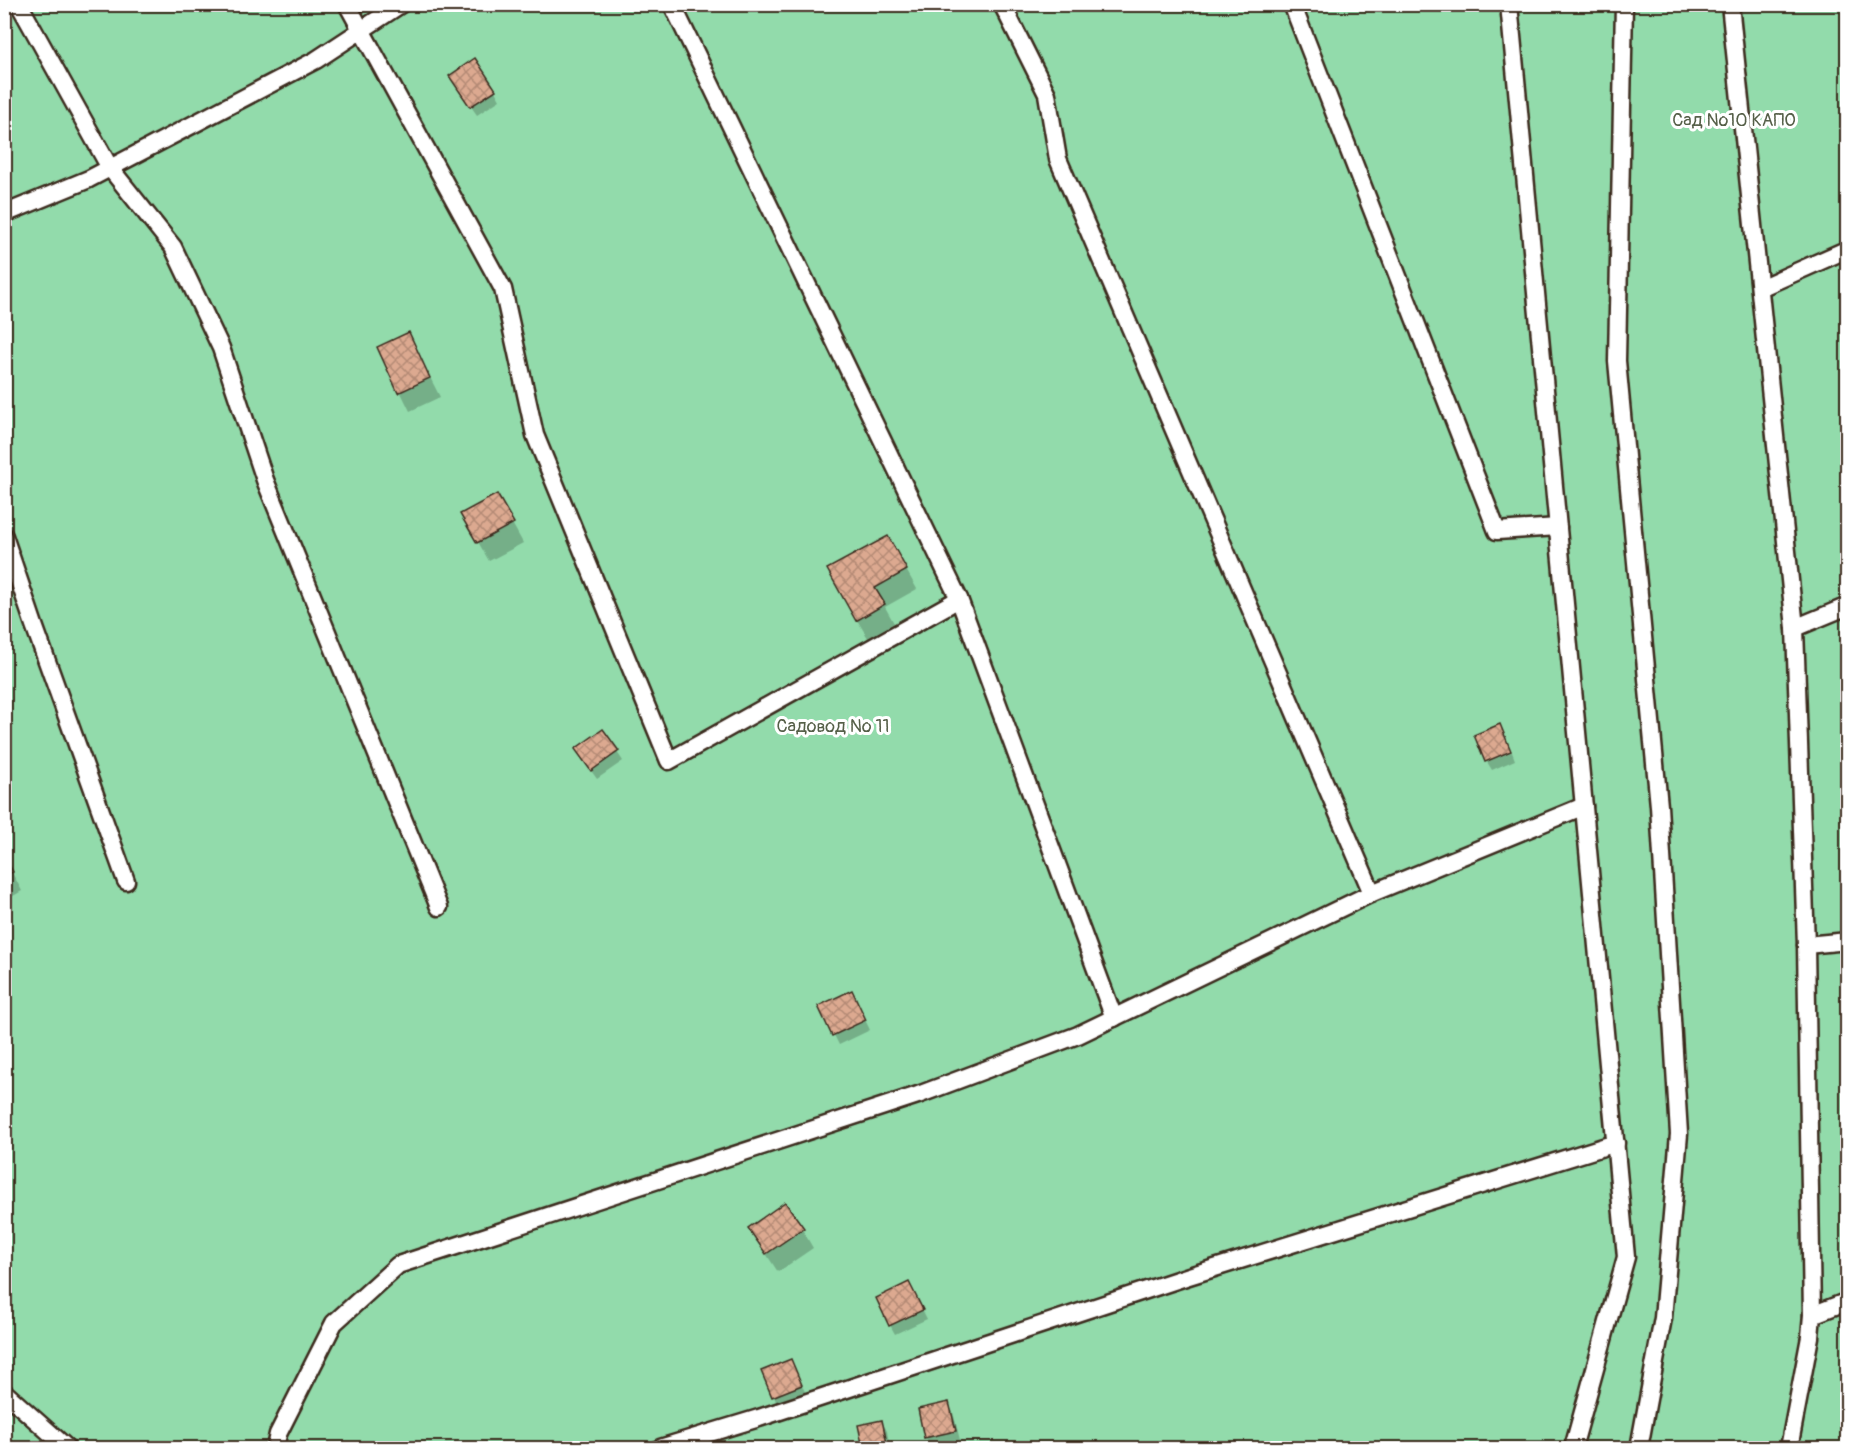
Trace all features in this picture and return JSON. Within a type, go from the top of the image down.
[{"type":"lane","points":[[19,4],[110,168],[172,247],[222,348],[265,480],[439,907]]},
{"type":"lane","points":[[347,4],[503,289],[535,435],[669,762],[959,599]]},
{"type":"lane","points":[[4,214],[88,179],[316,60],[401,4]]},
{"type":"lane","points":[[672,4],[959,599],[1114,1018]]},
{"type":"lane","points":[[1002,4],[1047,94],[1058,159],[1372,893]]},
{"type":"lane","points":[[1292,4],[1497,531],[1558,526]]},
{"type":"lane","points":[[1509,4],[1626,1257],[1573,1449]]},
{"type":"lane","points":[[1624,4],[1617,361],[1659,806],[1679,1134],[1663,1318],[1639,1449]]},
{"type":"lane","points":[[1730,4],[1795,628],[1806,945],[1812,1315],[1789,1449]]},
{"type":"lane","points":[[1760,288],[1848,249]]},
{"type":"lane","points":[[4,536],[126,881]]},
{"type":"lane","points":[[1795,628],[1848,606]]},
{"type":"lane","points":[[275,1449],[278,1434],[334,1323],[398,1265],[918,1095],[1078,1035],[1372,893],[1584,807]]},
{"type":"lane","points":[[1806,945],[1848,940]]},
{"type":"lane","points":[[660,1449],[1200,1272],[1616,1143]]},
{"type":"lane","points":[[1812,1315],[1848,1301]]},
{"type":"lane","points":[[4,1392],[67,1449]]},
{"type":"green space","name":"Садовод № 11","points":[[5,5],[1847,5],[1847,1448],[5,1448]]},
{"type":"building","points":[[475,58],[496,90],[470,107],[449,76]]},
{"type":"building","points":[[409,332],[430,378],[398,393],[377,347]]},
{"type":"building","points":[[497,494],[514,523],[477,543],[460,514]]},
{"type":"building","points":[[888,536],[907,570],[875,588],[885,604],[856,621],[827,569]]},
{"type":"building","points":[[1500,724],[1511,751],[1485,762],[1474,735]]},
{"type":"building","points":[[603,729],[619,751],[591,771],[575,749]]},
{"type":"building","points":[[4,856],[13,872],[4,876]]},
{"type":"building","points":[[852,990],[866,1020],[832,1036],[818,1006]]},
{"type":"building","points":[[785,1202],[804,1228],[766,1254],[748,1228]]},
{"type":"building","points":[[909,1282],[923,1310],[889,1326],[876,1298]]},
{"type":"building","points":[[791,1359],[802,1385],[772,1397],[761,1371]]},
{"type":"building","points":[[949,1402],[956,1431],[924,1438],[918,1409]]},
{"type":"building","points":[[882,1420],[888,1448],[863,1448],[858,1425]]},
{"type":"park label","name":"Сад №10 КАПО","points":[[1734,120]]}]
